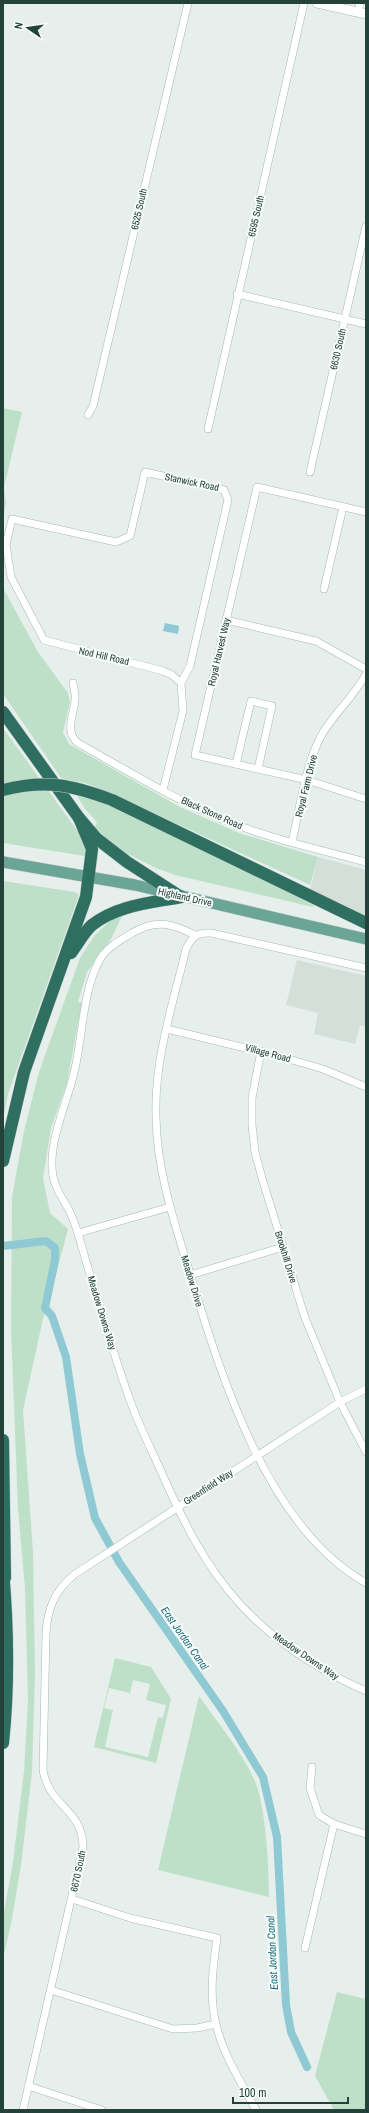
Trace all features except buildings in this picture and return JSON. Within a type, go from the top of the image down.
[{"type":"highway","points":[[3,712],[79,818],[96,838],[127,862],[181,897]]},
{"type":"highway","points":[[3,790],[22,785],[52,784],[86,790],[112,800],[366,923]]},
{"type":"highway","points":[[3,1161],[24,1072],[86,897],[90,876],[92,849],[79,818]]},
{"type":"highway","points":[[64,962],[91,926],[106,915],[129,907],[181,897]]},
{"type":"highway","points":[[3,1440],[6,1603],[6,1707],[3,1743]]},
{"type":"highway","points":[[3,1570],[6,1603]]},
{"type":"main road","name":"Highland Drive","points":[[3,862],[90,876],[366,939]]},
{"type":"street","name":"6525 South","points":[[88,415],[93,406],[188,3]]},
{"type":"street","name":"6595 South","points":[[208,429],[304,3]]},
{"type":"street","points":[[317,3],[362,13],[360,3]]},
{"type":"street","name":"6630 South","points":[[310,472],[366,226]]},
{"type":"street","points":[[238,294],[366,324]]},
{"type":"street","name":"Stanwick Road","points":[[12,519],[116,542],[130,536],[145,472],[224,490],[228,500],[190,666],[181,683]]},
{"type":"street","name":"Royal Harvest Way","points":[[366,512],[257,487],[195,755],[306,780],[366,799]]},
{"type":"street","points":[[324,589],[343,507]]},
{"type":"street","name":"Nod Hill Road","points":[[12,519],[6,544],[11,577],[44,640],[47,642],[163,670],[172,674],[181,683]]},
{"type":"street","points":[[226,620],[316,641],[366,670]]},
{"type":"street","name":"Royal Farm Drive","points":[[292,842],[310,763],[321,737],[333,718],[353,694],[366,674]]},
{"type":"street","points":[[163,790],[183,711],[181,683]]},
{"type":"street","name":"Black Stone Road","points":[[73,684],[75,698],[70,724],[71,734],[78,743],[197,808],[231,822],[292,842],[366,862]]},
{"type":"street","points":[[236,764],[250,701],[272,706],[258,768]]},
{"type":"street","name":"Meadow Downs Way","points":[[195,935],[181,928],[161,924],[149,925],[111,946],[102,956],[94,972],[76,1064],[61,1117],[53,1157],[52,1174],[55,1183],[69,1209],[78,1233],[103,1318],[132,1405],[177,1508],[204,1558],[240,1604],[278,1639],[335,1677],[366,1691]]},
{"type":"street","points":[[195,935],[202,932],[210,933],[366,968]]},
{"type":"street","name":"Meadow Drive","points":[[195,935],[186,949],[167,1029],[157,1087],[157,1147],[170,1207],[217,1358],[258,1455],[282,1500],[302,1528],[327,1554],[366,1583]]},
{"type":"street","name":"Village Road","points":[[167,1029],[261,1051],[323,1069],[366,1087]]},
{"type":"street","name":"Brookhill Drive","points":[[261,1051],[252,1098],[252,1125],[255,1152],[305,1318],[340,1402],[366,1452]]},
{"type":"street","points":[[78,1233],[170,1207]]},
{"type":"street","points":[[190,1275],[283,1247]]},
{"type":"street","name":"Greenfield Way","points":[[56,1593],[64,1583],[75,1574],[111,1550],[340,1402],[366,1389]]},
{"type":"street","name":"6670 South","points":[[23,2110],[81,1860],[83,1838],[77,1820],[52,1794],[43,1770],[47,1621],[56,1593]]},
{"type":"street","points":[[312,1767],[310,1788],[315,1809],[324,1820],[366,1834]]},
{"type":"street","points":[[305,1948],[334,1824]]},
{"type":"street","points":[[72,1899],[143,1921],[217,1938],[213,1988],[216,2024],[228,2058],[256,2110]]},
{"type":"street","points":[[51,1990],[173,2029],[197,2028],[216,2024]]},
{"type":"street","points":[[28,2086],[102,2110]]},
{"type":"shaded area","points":[[318,857],[366,870],[366,917],[310,890]]},
{"type":"shaded area","points":[[297,960],[366,976],[366,1027],[360,1025],[355,1044],[314,1034],[318,1013],[286,1005]]},
{"type":"green space","points":[[3,408],[22,412],[4,487],[6,503],[3,519]]},
{"type":"green space","points":[[3,588],[38,652],[68,693],[70,702],[63,732],[69,744],[180,807],[239,833],[318,857],[310,885],[108,792],[85,783],[62,779],[3,694]]},
{"type":"green space","points":[[3,728],[81,836],[87,852],[85,856],[3,843]]},
{"type":"green space","points":[[75,792],[91,797],[259,876],[314,906],[175,875],[156,868],[128,854],[126,855],[94,828],[97,822],[85,809]]},
{"type":"green space","points":[[3,881],[75,892],[79,895],[8,1094],[3,1120]]},
{"type":"green space","points":[[122,916],[111,939],[87,972],[78,1002],[82,1002],[67,1083],[51,1128],[43,1178],[50,1213],[68,1229],[43,1319],[23,1410],[33,1552],[35,1674],[32,1772],[21,1865],[12,1919],[3,1959],[3,1918],[13,1862],[24,1771],[28,1700],[25,1588],[18,1509],[11,1329],[12,1197],[24,1131],[39,1072],[80,958],[94,936],[111,920]]},
{"type":"green space","points":[[115,1658],[151,1667],[171,1699],[156,1763],[94,1747]],"holes":[[[133,1680],[150,1684],[146,1700],[166,1705],[163,1718],[158,1717],[148,1757],[105,1747],[113,1710],[104,1708],[109,1688],[130,1693]]]},
{"type":"green space","points":[[199,1696],[242,1757],[258,1790],[266,1837],[269,1897],[158,1870]]},
{"type":"green space","points":[[337,1992],[366,1999],[366,2110],[334,2110],[315,2076]]},
{"type":"water","points":[[165,623],[179,626],[178,634],[163,631]]},
{"type":"waterway","name":"East Jordan Canal","points":[[3,1246],[46,1241],[55,1248],[55,1260],[45,1308],[52,1316],[66,1357],[80,1454],[95,1518],[119,1562],[223,1711],[263,1777],[277,1837],[286,2005],[291,2032],[307,2067]]}]
